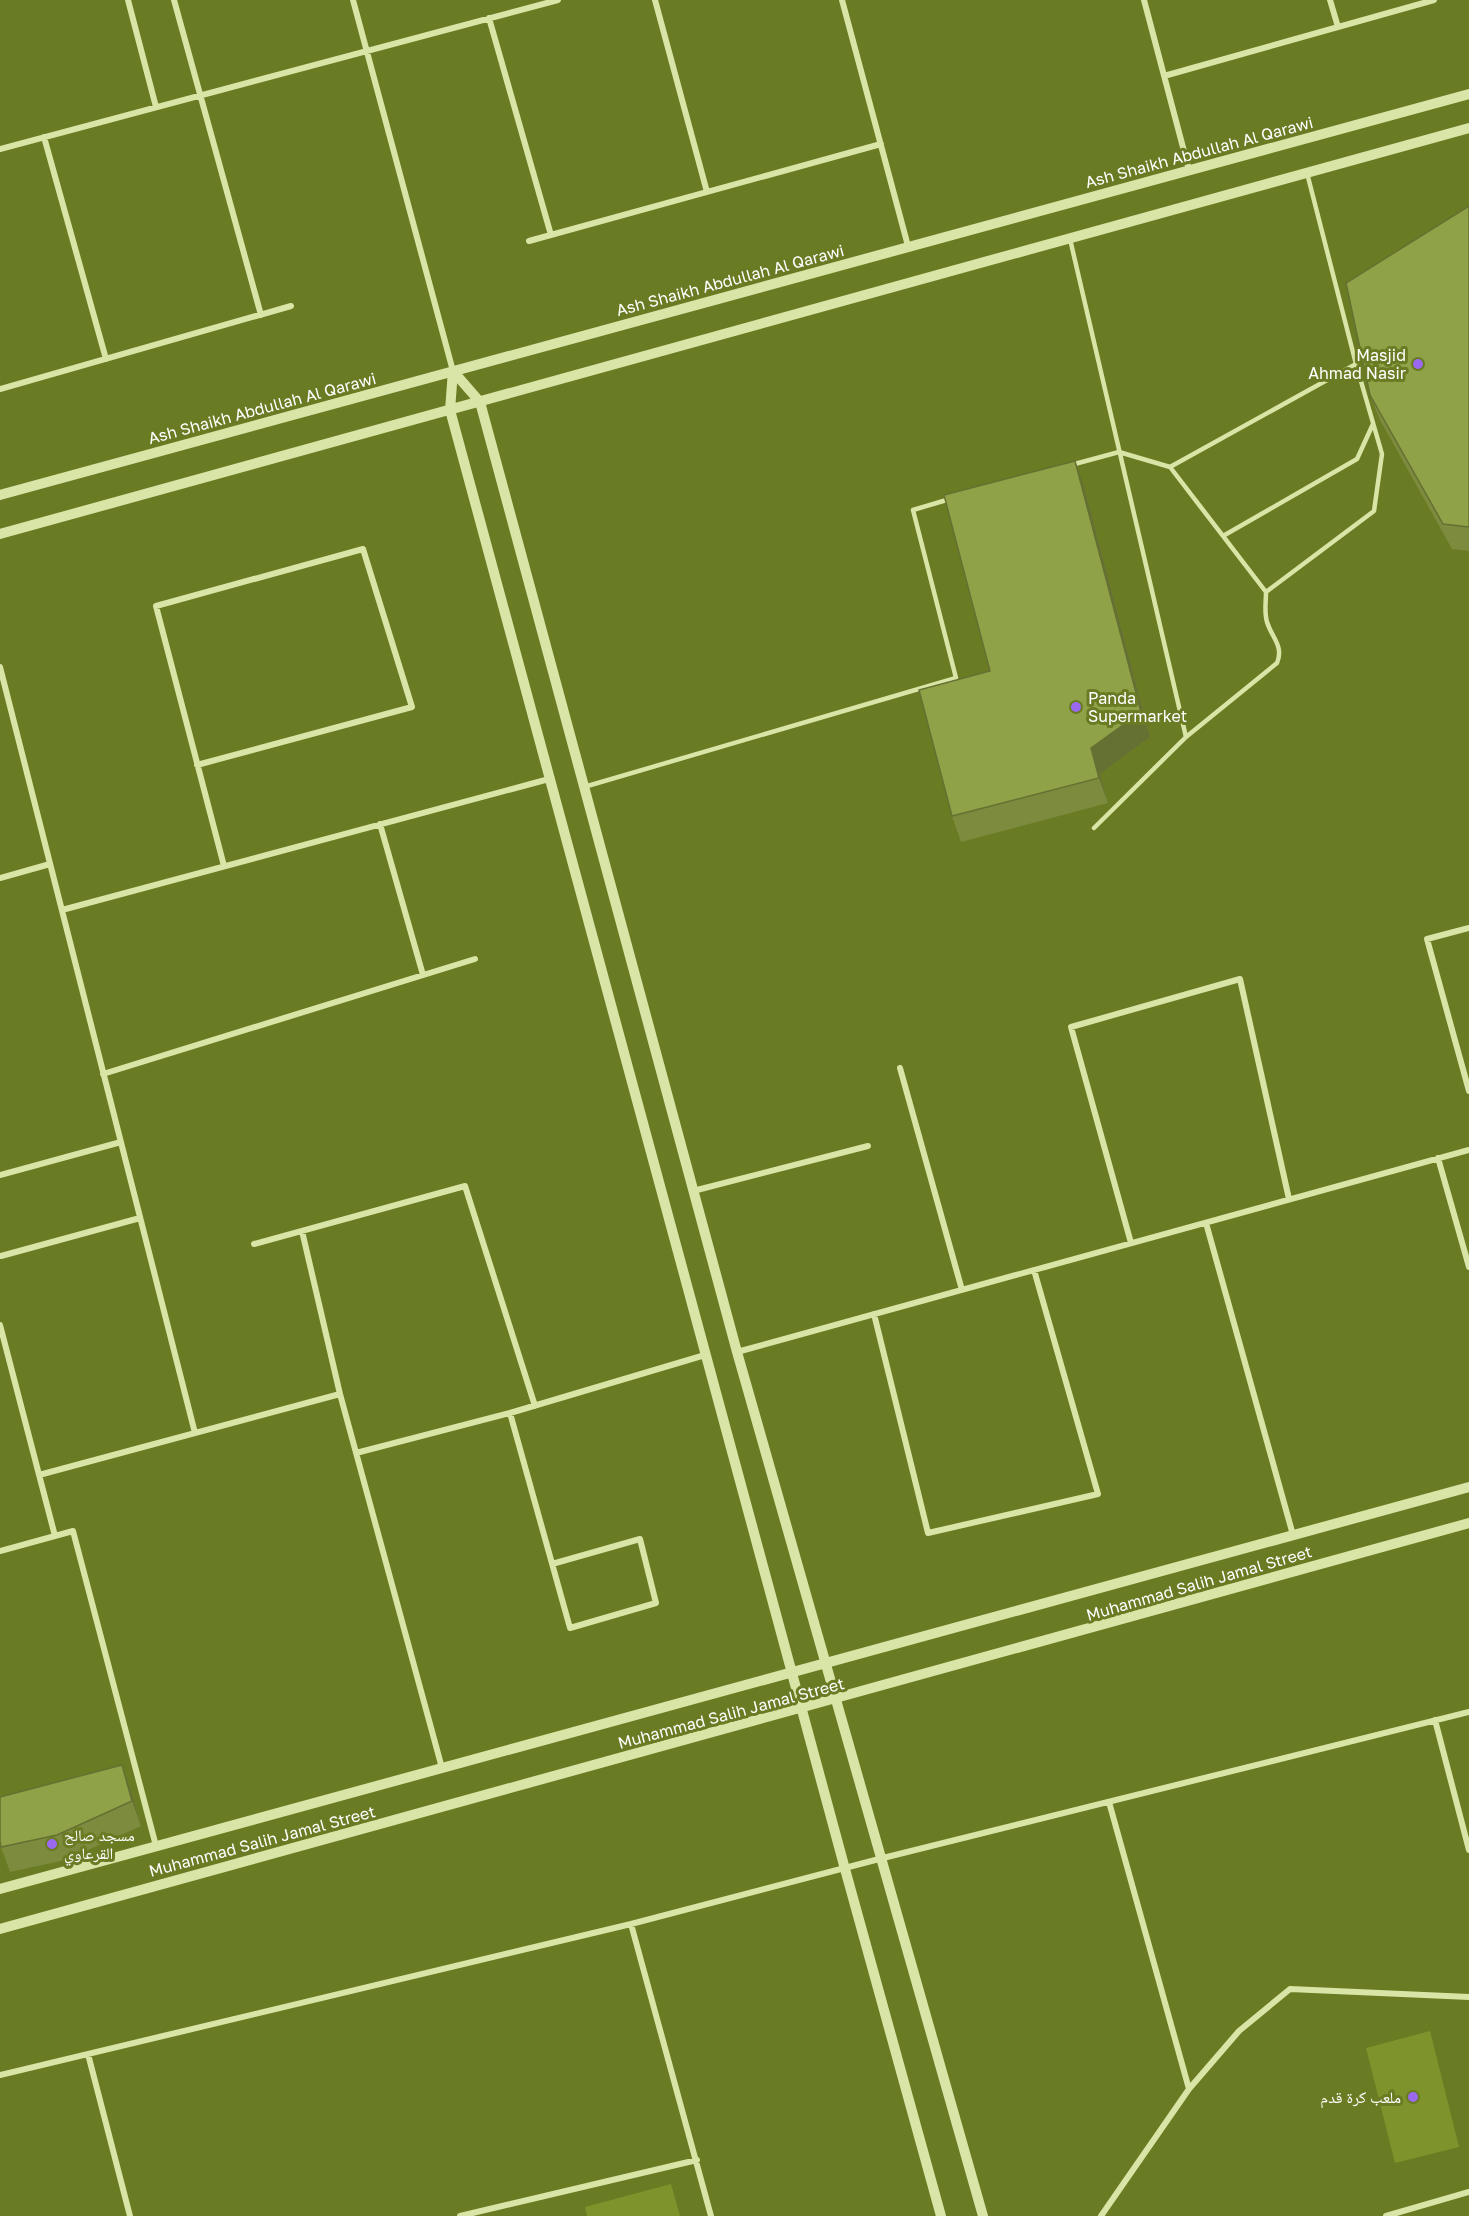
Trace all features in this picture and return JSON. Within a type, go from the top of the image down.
[{"type":"street","points":[[128,0],[156,107]]},
{"type":"street","points":[[174,0],[261,315]]},
{"type":"street","points":[[353,0],[453,371],[450,410],[940,2216]]},
{"type":"street","points":[[0,149],[558,0]]},
{"type":"street","points":[[656,0],[707,192]]},
{"type":"street","points":[[842,0],[908,246]]},
{"type":"street","points":[[1144,0],[1189,170]]},
{"type":"street","points":[[1330,0],[1338,27]]},
{"type":"street","points":[[1164,76],[1434,0]]},
{"type":"street","points":[[489,18],[551,235]]},
{"type":"street","name":"Ash Shaikh Abdullah Al Qarawi","points":[[0,495],[1469,94]]},
{"type":"street","points":[[0,534],[1469,128]]},
{"type":"street","points":[[44,137],[106,359]]},
{"type":"street","points":[[530,241],[881,144]]},
{"type":"street","points":[[0,389],[291,306]]},
{"type":"street","points":[[453,371],[480,402],[737,1352],[883,1858],[983,2216]]},
{"type":"street","points":[[197,765],[412,707],[363,549],[156,606],[197,765],[224,866]]},
{"type":"street","points":[[0,667],[195,1433]]},
{"type":"street","points":[[0,707],[9,704]]},
{"type":"street","points":[[62,910],[549,779]]},
{"type":"street","points":[[380,825],[423,975]]},
{"type":"street","points":[[0,878],[50,864]]},
{"type":"street","points":[[1469,928],[1427,939],[1469,1091]]},
{"type":"street","points":[[103,1074],[475,959]]},
{"type":"street","points":[[1131,1243],[1071,1027],[1239,979],[1289,1199]]},
{"type":"street","points":[[900,1068],[962,1290]]},
{"type":"street","points":[[0,1175],[121,1143]]},
{"type":"street","points":[[693,1191],[868,1146]]},
{"type":"street","points":[[737,1352],[1469,1150]]},
{"type":"street","points":[[1438,1158],[1469,1267]]},
{"type":"street","points":[[254,1244],[465,1186],[535,1406]]},
{"type":"street","points":[[2,1256],[140,1218]]},
{"type":"street","points":[[1206,1223],[1293,1535]]},
{"type":"street","points":[[302,1231],[340,1394],[442,1768]]},
{"type":"street","points":[[874,1314],[928,1533],[1098,1494],[1034,1270]]},
{"type":"street","points":[[0,1325],[55,1536]]},
{"type":"street","points":[[356,1453],[535,1406],[705,1355]]},
{"type":"street","points":[[39,1475],[340,1394]]},
{"type":"street","points":[[510,1413],[552,1564],[570,1628],[656,1603],[640,1539],[552,1564]]},
{"type":"street","name":"Muhammad Salih Jamal Street","points":[[0,1889],[1469,1487]]},
{"type":"street","name":"Muhammad Salih Jamal Street","points":[[0,1929],[836,1700],[1469,1523]]},
{"type":"street","points":[[0,1551],[73,1531],[156,1846]]},
{"type":"street","points":[[0,2075],[631,1924],[883,1858],[1469,1712]]},
{"type":"street","points":[[1435,1720],[1469,1850]]},
{"type":"street","points":[[1108,1802],[1189,2089]]},
{"type":"street","points":[[631,1924],[711,2216]]},
{"type":"street","points":[[1101,2216],[1189,2089],[1239,2031],[1290,1989],[1469,1997]]},
{"type":"street","points":[[88,2054],[130,2216]]},
{"type":"street","points":[[460,2216],[697,2160]]},
{"type":"street","points":[[1386,2216],[1469,2192]]},
{"type":"lane","points":[[1266,592],[1374,511],[1382,454],[1356,364],[1307,173]]},
{"type":"lane","points":[[1070,238],[1186,736]]},
{"type":"lane","points":[[1170,467],[1356,364]]},
{"type":"lane","points":[[1223,536],[1357,459],[1373,424]]},
{"type":"lane","points":[[1062,468],[1119,452],[1170,467],[1266,592],[1267,623],[1279,645],[1280,656],[1277,663],[1186,736],[1094,828]]},
{"type":"lane","points":[[584,787],[956,678],[913,510],[959,497]]},
{"type":"green space","name":"ملعب كرة قدم","points":[[1430,2031],[1459,2147],[1395,2163],[1366,2048]]},
{"type":"green space","points":[[671,2184],[680,2216],[587,2216],[585,2207]]},
{"type":"building","name":"Masjid Ahmad Nasir","points":[[1469,206],[1469,527],[1443,524],[1370,395],[1346,283]]},
{"type":"building","points":[[1075,461],[1141,712],[1091,748],[1099,778],[952,816],[919,690],[990,671],[944,495]]},
{"type":"building","points":[[122,1765],[132,1801],[57,1835],[1,1847],[0,1797]]},
{"type":"place","name":"Masjid Ahmad Nasir","points":[[1418,364]]},
{"type":"place","name":"Panda Supermarket","points":[[1076,707]]},
{"type":"place","name":"مسجد صالح القرعاوي","points":[[52,1844]]},
{"type":"place","name":"ملعب كرة قدم","points":[[1413,2097]]}]
